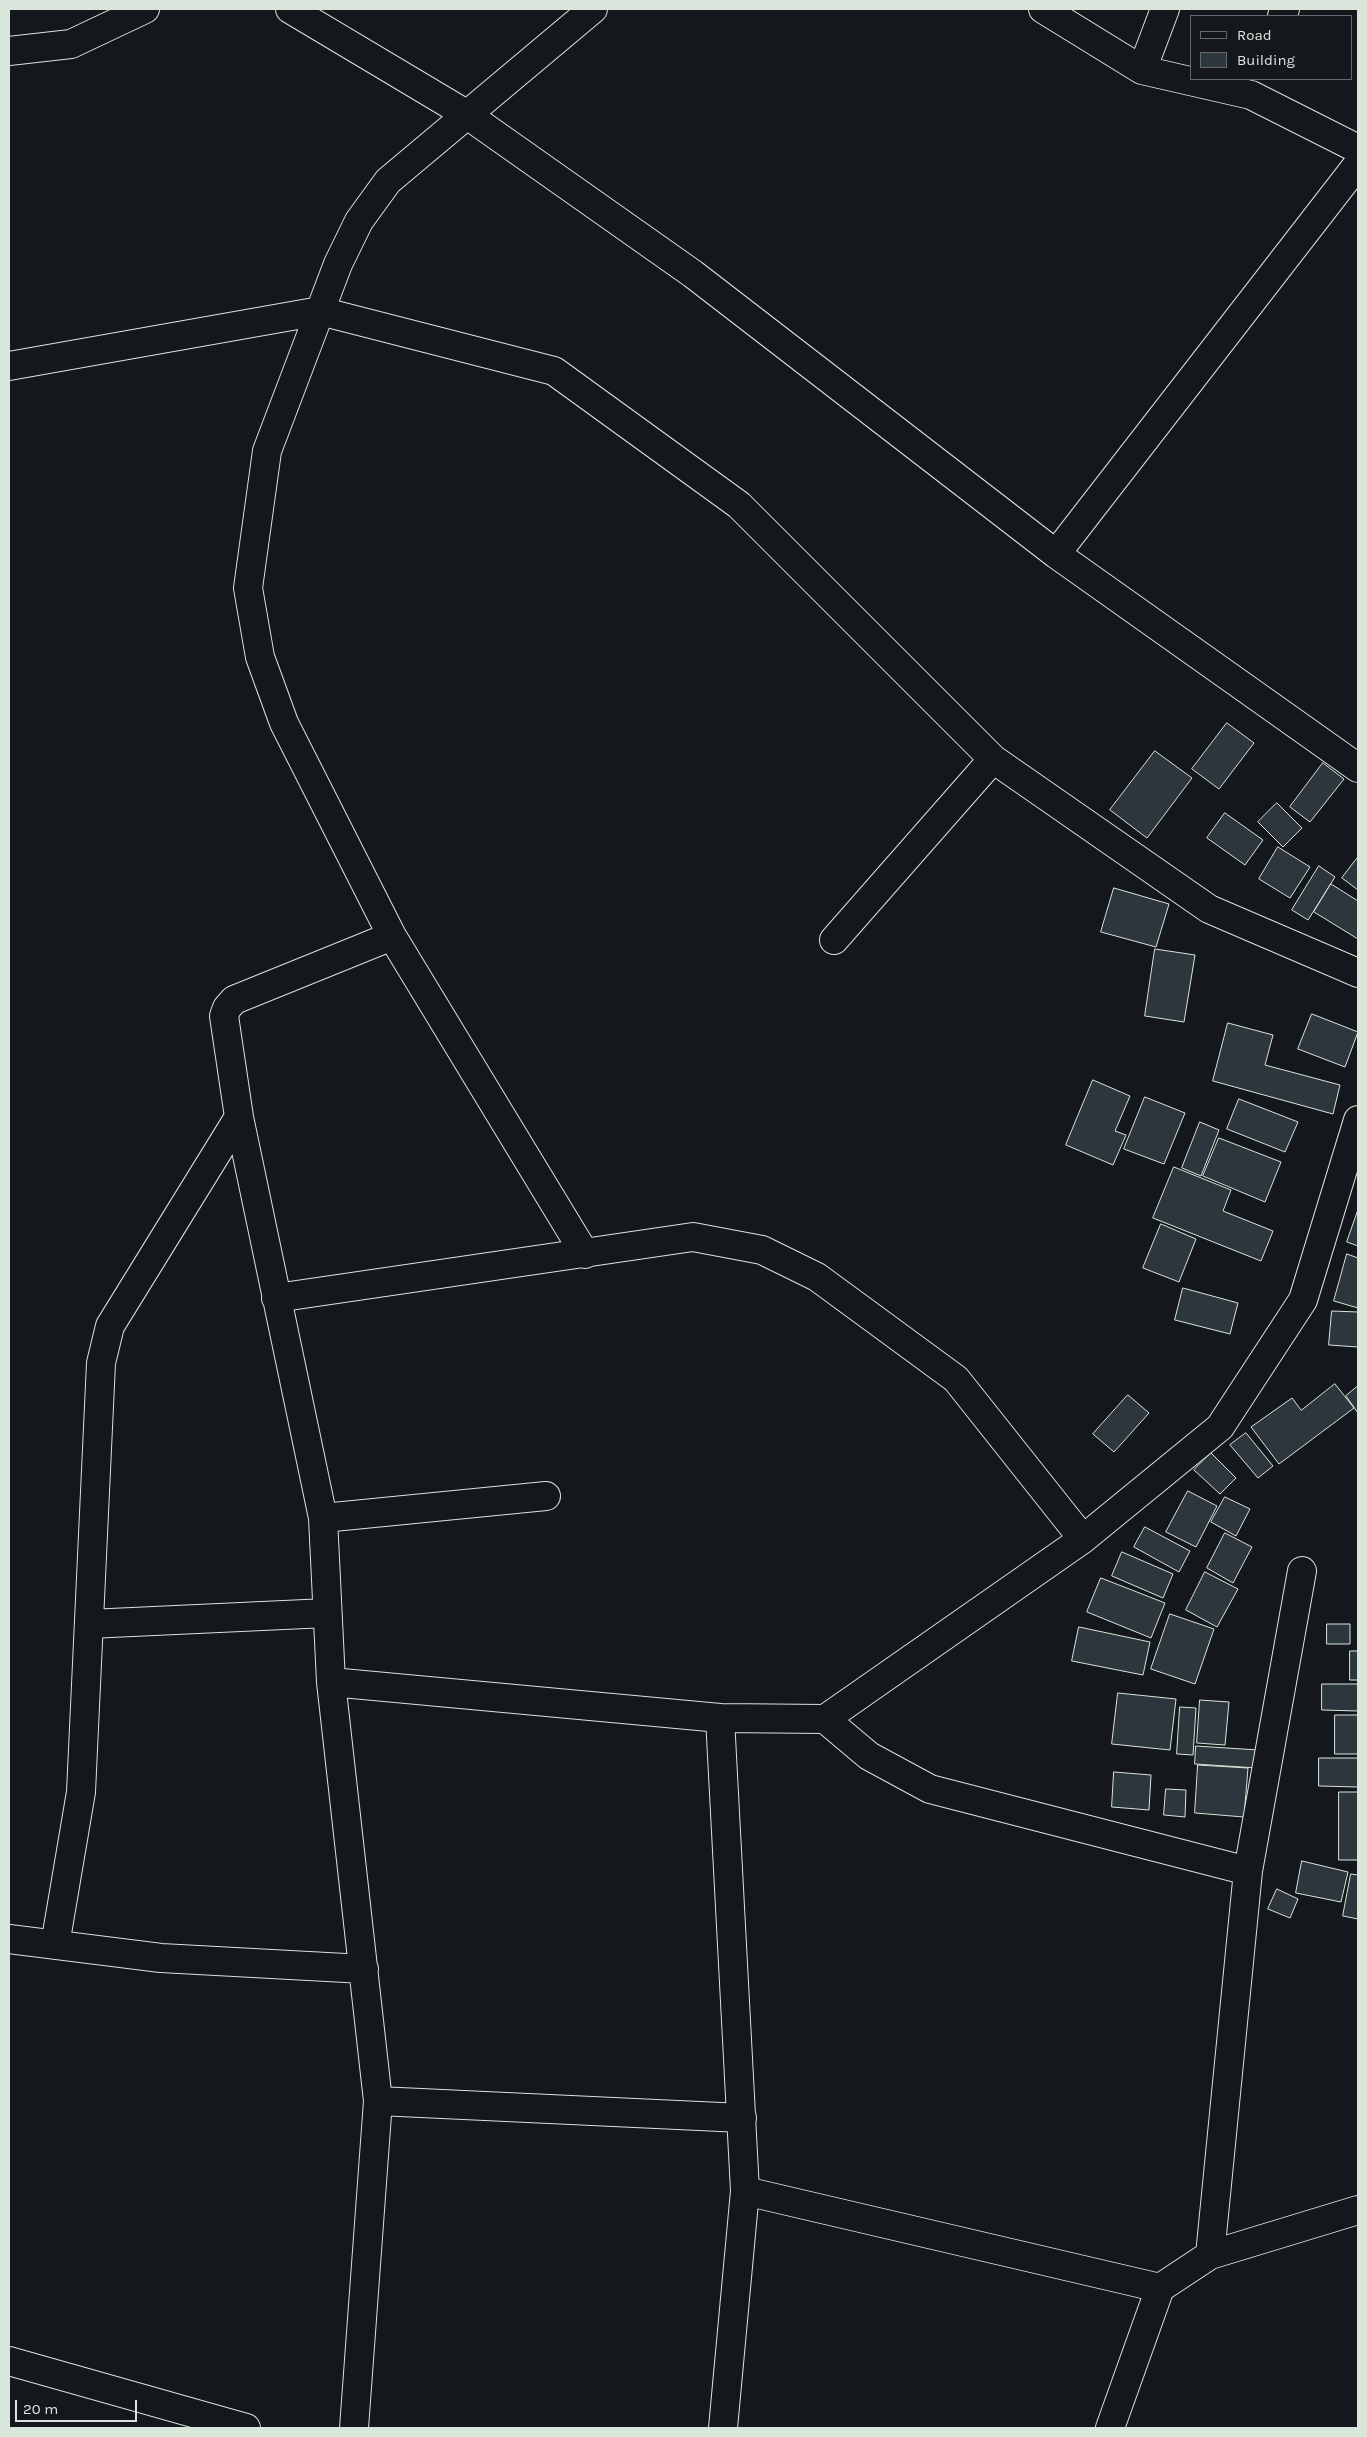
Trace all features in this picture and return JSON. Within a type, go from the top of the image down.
[{"type":"street","points":[[9,51],[71,44],[145,9]]},
{"type":"street","points":[[290,9],[466,114],[694,274],[1056,554],[1358,768]]},
{"type":"street","points":[[585,1254],[392,936],[284,723],[260,657],[248,588],[267,452],[338,264],[359,221],[388,181],[593,9]]},
{"type":"street","points":[[1043,9],[1142,70],[1190,77]]},
{"type":"street","points":[[1142,70],[1165,9]]},
{"type":"street","points":[[1208,80],[1254,87],[1358,149]]},
{"type":"street","points":[[1056,554],[1358,164]]},
{"type":"street","points":[[9,366],[320,311],[554,371],[739,505],[993,759],[1209,909],[1358,973]]},
{"type":"street","points":[[834,940],[993,759]]},
{"type":"street","points":[[354,2428],[378,2101],[331,1682],[323,1518],[239,1117],[224,1016],[227,1008],[234,1000],[392,936]]},
{"type":"street","points":[[55,1945],[81,1792],[102,1363],[110,1326],[239,1117]]},
{"type":"street","points":[[331,1682],[720,1718],[825,1719],[1082,1539],[1220,1427],[1303,1300],[1358,1120]]},
{"type":"street","points":[[276,1298],[694,1238],[762,1250],[817,1278],[956,1379],[1082,1539]]},
{"type":"street","points":[[323,1518],[546,1496]]},
{"type":"street","points":[[1210,2255],[1248,1871],[1302,1571]]},
{"type":"street","points":[[89,1624],[327,1613]]},
{"type":"street","points":[[720,1718],[745,2191],[723,2428]]},
{"type":"street","points":[[825,1719],[870,1756],[930,1789],[1248,1871]]},
{"type":"street","points":[[9,1939],[161,1958],[364,1968]]},
{"type":"street","points":[[378,2101],[742,2118]]},
{"type":"street","points":[[745,2191],[1160,2288]]},
{"type":"street","points":[[1110,2428],[1160,2288],[1210,2255],[1358,2210]]},
{"type":"street","points":[[9,2361],[246,2428]]},
{"type":"building","points":[[1227,723],[1254,743],[1219,789],[1192,769]]},
{"type":"building","points":[[1155,751],[1192,778],[1147,838],[1110,810]]},
{"type":"building","points":[[1323,763],[1344,779],[1310,822],[1290,807]]},
{"type":"building","points":[[1277,803],[1302,828],[1283,847],[1258,822]]},
{"type":"building","points":[[1225,813],[1263,840],[1245,865],[1207,838]]},
{"type":"building","points":[[1278,847],[1310,867],[1290,898],[1259,879]]},
{"type":"building","points":[[1358,857],[1358,890],[1342,878]]},
{"type":"building","points":[[1319,866],[1335,877],[1308,920],[1292,910]]},
{"type":"building","points":[[1331,884],[1358,901],[1358,939],[1314,912]]},
{"type":"building","points":[[1114,888],[1169,904],[1156,947],[1101,932]]},
{"type":"building","points":[[1155,949],[1195,955],[1184,1022],[1145,1016]]},
{"type":"building","points":[[1312,1014],[1358,1032],[1345,1067],[1298,1049]]},
{"type":"building","points":[[1228,1023],[1273,1035],[1265,1065],[1340,1085],[1333,1114],[1213,1081]]},
{"type":"building","points":[[1093,1080],[1130,1096],[1115,1131],[1126,1135],[1113,1165],[1066,1145]]},
{"type":"building","points":[[1145,1097],[1185,1113],[1164,1164],[1124,1149]]},
{"type":"building","points":[[1239,1099],[1298,1122],[1285,1152],[1227,1129]]},
{"type":"building","points":[[1200,1122],[1219,1130],[1201,1176],[1182,1168]]},
{"type":"building","points":[[1219,1138],[1281,1162],[1265,1202],[1203,1176]]},
{"type":"building","points":[[1174,1167],[1231,1190],[1223,1211],[1273,1231],[1261,1261],[1153,1218]]},
{"type":"building","points":[[1358,1210],[1358,1246],[1347,1242]]},
{"type":"building","points":[[1161,1224],[1196,1239],[1179,1282],[1143,1268]]},
{"type":"building","points":[[1347,1254],[1358,1258],[1358,1308],[1334,1301]]},
{"type":"building","points":[[1183,1288],[1238,1303],[1230,1334],[1175,1320]]},
{"type":"building","points":[[1332,1311],[1358,1312],[1358,1347],[1329,1345]]},
{"type":"building","points":[[1335,1384],[1354,1408],[1279,1464],[1251,1427],[1292,1398],[1301,1410]]},
{"type":"building","points":[[1358,1386],[1358,1413],[1346,1396]]},
{"type":"building","points":[[1128,1395],[1149,1413],[1114,1452],[1093,1434]]},
{"type":"building","points":[[1246,1433],[1273,1466],[1258,1478],[1230,1445]]},
{"type":"building","points":[[1211,1453],[1236,1478],[1220,1494],[1194,1470]]},
{"type":"building","points":[[1188,1491],[1217,1506],[1196,1547],[1166,1532]]},
{"type":"building","points":[[1225,1497],[1250,1509],[1236,1536],[1211,1522]]},
{"type":"building","points":[[1145,1527],[1190,1551],[1179,1572],[1134,1547]]},
{"type":"building","points":[[1225,1533],[1252,1547],[1233,1583],[1207,1568]]},
{"type":"building","points":[[1122,1552],[1173,1574],[1163,1598],[1112,1576]]},
{"type":"building","points":[[1205,1572],[1238,1589],[1217,1627],[1186,1610]]},
{"type":"building","points":[[1101,1578],[1165,1603],[1151,1638],[1087,1612]]},
{"type":"building","points":[[1170,1614],[1214,1629],[1195,1684],[1151,1669]]},
{"type":"building","points":[[1327,1624],[1350,1624],[1350,1644],[1327,1644]]},
{"type":"building","points":[[1079,1627],[1150,1642],[1143,1675],[1072,1661]]},
{"type":"building","points":[[1350,1651],[1358,1651],[1358,1680],[1350,1680]]},
{"type":"building","points":[[1322,1684],[1358,1684],[1358,1711],[1322,1710]]},
{"type":"building","points":[[1118,1693],[1176,1699],[1170,1750],[1112,1744]]},
{"type":"building","points":[[1200,1700],[1229,1702],[1225,1745],[1197,1743]]},
{"type":"building","points":[[1180,1707],[1196,1708],[1193,1755],[1177,1754]]},
{"type":"building","points":[[1335,1715],[1358,1715],[1358,1754],[1335,1754]]},
{"type":"building","points":[[1196,1746],[1258,1750],[1257,1768],[1195,1764]]},
{"type":"building","points":[[1319,1758],[1358,1758],[1358,1787],[1319,1786]]},
{"type":"building","points":[[1198,1765],[1248,1768],[1244,1817],[1195,1813]]},
{"type":"building","points":[[1114,1772],[1151,1775],[1149,1810],[1112,1807]]},
{"type":"building","points":[[1166,1789],[1186,1790],[1185,1817],[1164,1815]]},
{"type":"building","points":[[1339,1792],[1358,1792],[1358,1860],[1339,1860]]},
{"type":"building","points":[[1302,1861],[1348,1872],[1341,1902],[1296,1893]]},
{"type":"building","points":[[1351,1874],[1358,1875],[1358,1919],[1343,1916]]},
{"type":"building","points":[[1277,1889],[1298,1899],[1290,1918],[1268,1909]]}]
